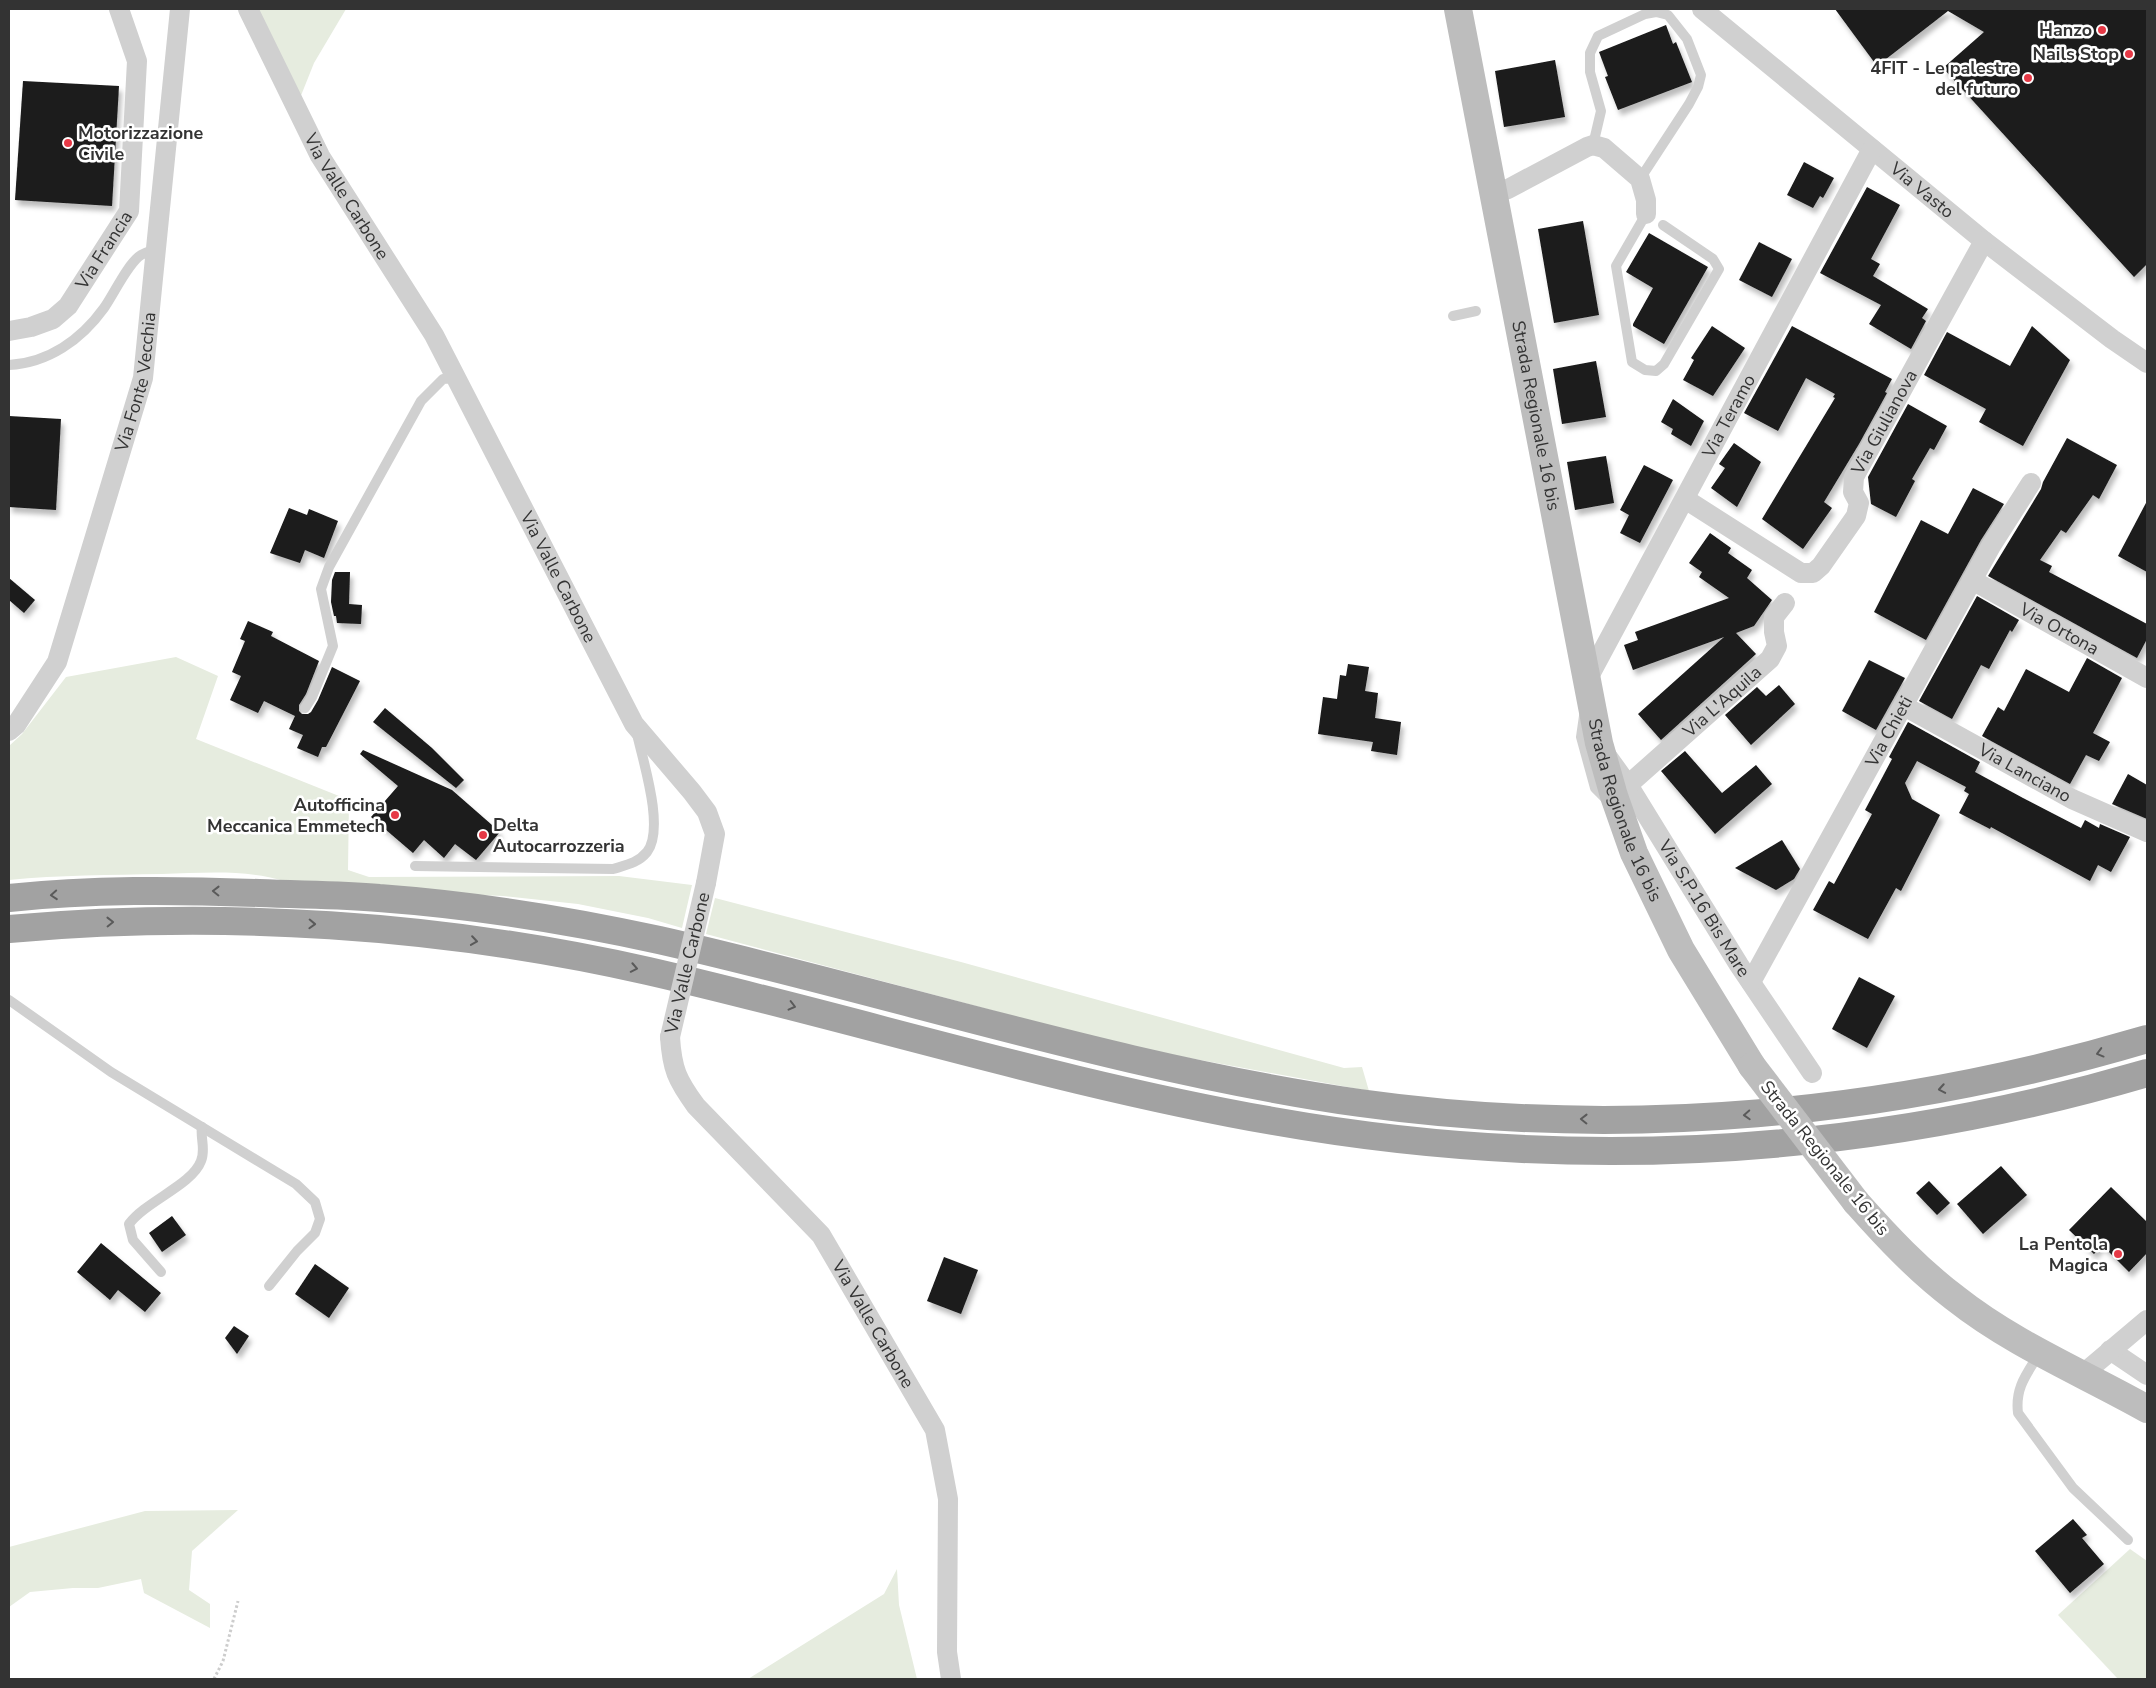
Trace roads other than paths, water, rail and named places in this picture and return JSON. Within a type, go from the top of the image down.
[{"type":"highway","points":[[9,898],[133,891],[190,891],[378,897],[476,909],[596,928],[706,951],[1117,1055],[1232,1081],[1353,1102],[1524,1118],[1690,1118],[1764,1114],[1898,1097],[1969,1085],[2037,1070],[2147,1039]]},
{"type":"highway","points":[[9,929],[100,923],[191,921],[314,924],[420,934],[538,950],[655,973],[1155,1097],[1293,1125],[1439,1144],[1582,1152],[1698,1149],[1798,1143],[1966,1118],[2044,1101],[2147,1073]]},
{"type":"main road","name":"Strada Regionale 16 bis","points":[[1458,9],[1599,744],[1614,796],[1623,817],[1634,853],[1681,950],[1752,1066],[1856,1202],[1917,1266],[1956,1299],[1995,1326],[2147,1409]]},
{"type":"street","name":"Via Francia","points":[[9,331],[31,327],[52,319],[68,306],[129,212],[137,61],[119,9]]},
{"type":"street","name":"Via Fonte Vecchia","points":[[9,731],[16,725],[57,662],[142,378],[180,9]]},
{"type":"street","name":"Via Valle Carbone","points":[[248,9],[320,156],[434,335],[634,724],[692,792],[706,812],[716,834],[670,1037],[672,1063],[681,1085],[696,1106],[821,1235],[935,1430],[948,1499],[947,1652],[951,1679]]},
{"type":"street","name":"Via Vasto","points":[[1702,9],[1984,241],[2112,339],[2147,363]]},
{"type":"street","points":[[1493,194],[1508,189],[1593,145],[1604,148],[1640,178],[1644,188],[1646,214]]},
{"type":"street","name":"Via Teramo","points":[[1587,685],[1872,149]]},
{"type":"street","name":"Via Giulianova","points":[[1685,498],[1802,573],[1813,573],[1821,566],[1856,516],[1859,503],[1853,492],[1854,477],[1984,241]]},
{"type":"street","name":"Via Chieti","points":[[1751,982],[1991,546],[2031,483]]},
{"type":"street","name":"Via Ortona","points":[[1972,580],[2147,678]]},
{"type":"street","name":"Via L'Aquila","points":[[1628,785],[1770,659],[1776,646],[1774,617],[1785,603]]},
{"type":"street","name":"Via Lanciano","points":[[1904,706],[2072,799],[2147,832]]},
{"type":"street","name":"Via S.P.16 Bis Mare","points":[[1599,744],[1628,785],[1751,982],[1812,1073]]},
{"type":"street","points":[[2083,1374],[2147,1320]]},
{"type":"street","points":[[2110,1350],[2147,1376]]},
{"type":"lane","points":[[1593,145],[1601,111],[1590,72],[1590,53],[1598,36],[1645,14],[1656,12],[1668,15],[1687,39],[1701,75],[1698,88],[1689,104],[1640,178]]},
{"type":"lane","points":[[1646,214],[1616,266],[1632,362],[1645,370],[1656,371],[1664,364],[1719,269],[1713,259],[1663,225]]},
{"type":"lane","points":[[9,365],[26,364],[55,354],[78,338],[104,309],[124,275],[140,255],[156,249]]},
{"type":"lane","points":[[1453,316],[1476,311]]},
{"type":"lane","points":[[305,708],[312,697],[332,646],[321,589],[329,567],[421,401],[443,379],[456,378]]},
{"type":"lane","points":[[1587,685],[1581,737],[1595,788],[1623,817]]},
{"type":"lane","points":[[415,866],[603,869],[634,864],[648,851],[655,826],[648,778],[634,724]]},
{"type":"lane","points":[[9,1000],[111,1072],[296,1184],[315,1202],[320,1218],[315,1233],[297,1251],[269,1286]]},
{"type":"lane","points":[[161,1272],[134,1240],[129,1224],[136,1214],[193,1174],[202,1160],[204,1146],[200,1135],[202,1126]]},
{"type":"lane","points":[[2040,1351],[2021,1383],[2016,1398],[2018,1413],[2073,1488],[2128,1540]]},
{"type":"place","name":"Hanzo","points":[[2102,30]]},
{"type":"place","name":"Nails Stop","points":[[2129,54]]},
{"type":"place","name":"4FIT - Le palestre del futuro","points":[[2028,78]]},
{"type":"place","name":"Motorizzazione Civile","points":[[68,143]]},
{"type":"place","name":"Autofficina Meccanica Emmetech","points":[[395,815]]},
{"type":"place","name":"Delta Autocarrozzeria","points":[[483,835]]},
{"type":"place","name":"La Pentola Magica","points":[[2118,1254]]}]
